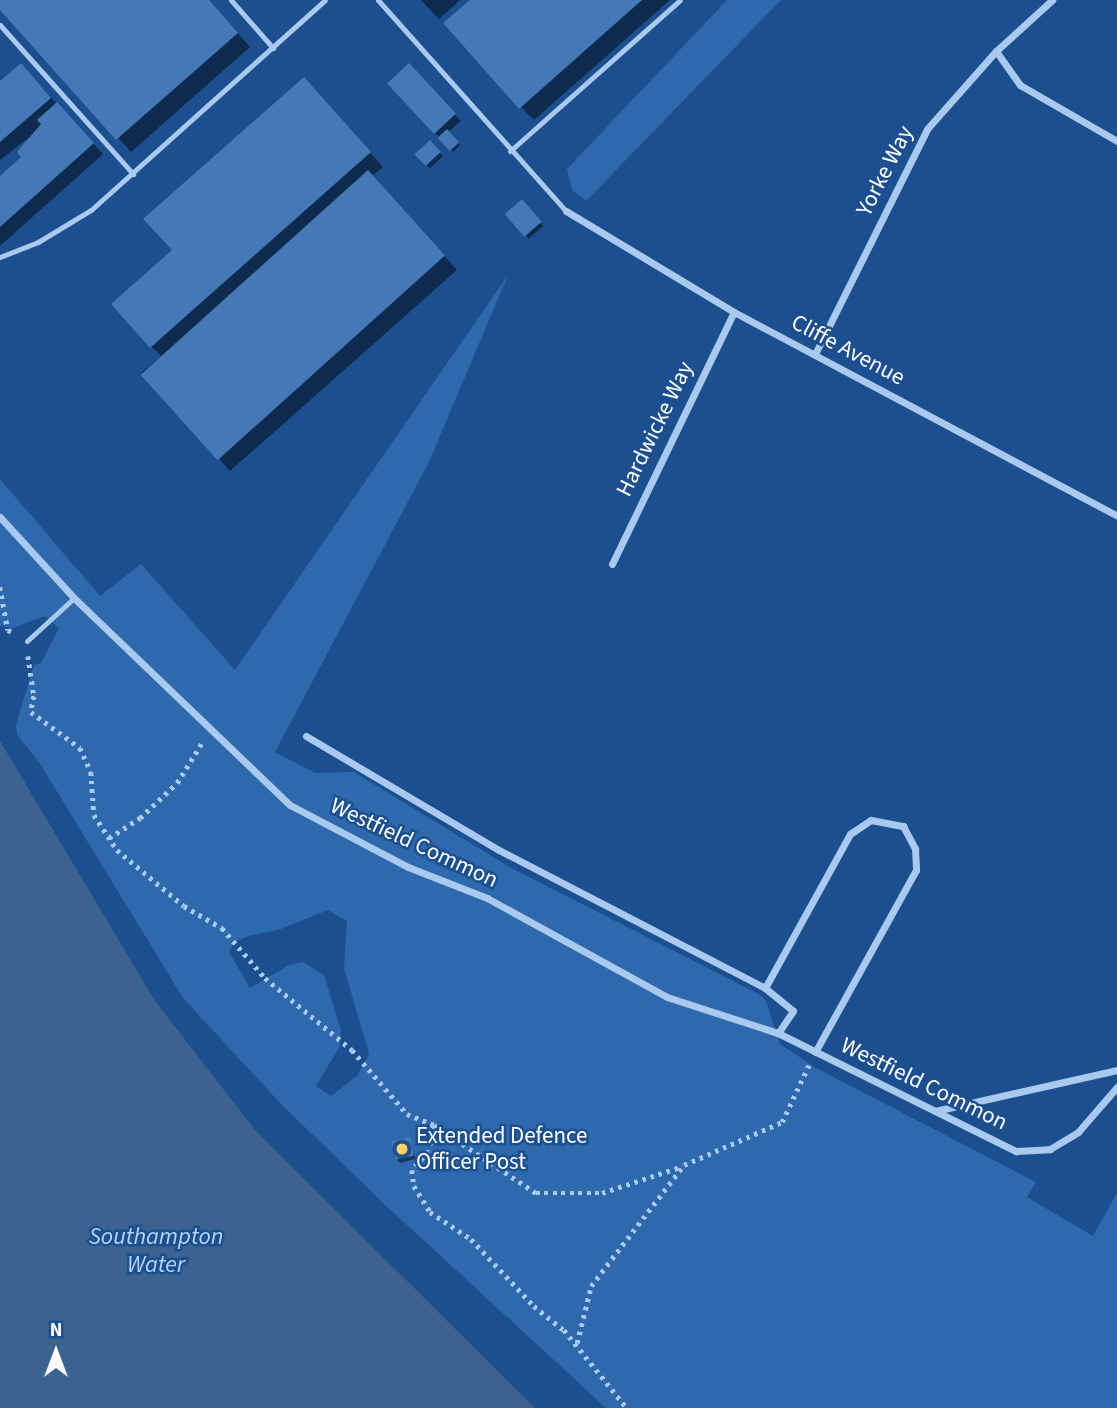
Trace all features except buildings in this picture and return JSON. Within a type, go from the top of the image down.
[{"type":"street","name":"Yorke Way","points":[[815,354],[927,129],[996,51],[1052,0]]},
{"type":"street","points":[[996,51],[1020,85],[1117,141]]},
{"type":"street","name":"Cliffe Avenue","points":[[566,211],[734,312],[1117,516]]},
{"type":"street","name":"Hardwicke Way","points":[[612,564],[734,312]]},
{"type":"street","name":"Westfield Common","points":[[0,517],[74,598],[290,805],[371,849],[488,898],[667,997],[778,1033],[1016,1151],[1049,1149],[1078,1132],[1117,1087]]},
{"type":"street","name":"Westfield Common","points":[[306,736],[499,850],[765,988],[793,1011],[778,1033]]},
{"type":"street","name":"Westfield Common","points":[[765,988],[849,834],[871,820],[903,826],[915,849],[916,870],[815,1052]]},
{"type":"street","points":[[935,1111],[1117,1070]]},
{"type":"lane","points":[[231,0],[273,48]]},
{"type":"lane","points":[[0,257],[58,232],[133,174],[325,0]]},
{"type":"lane","points":[[378,0],[566,211]]},
{"type":"lane","points":[[510,151],[680,0]]},
{"type":"lane","points":[[0,25],[133,174]]},
{"type":"lane","points":[[27,641],[74,598]]},
{"type":"path","points":[[31,712],[80,748],[91,772],[94,816],[117,850],[184,906],[222,928],[265,978],[352,1050],[407,1114],[434,1125],[536,1193],[601,1193],[684,1166],[782,1122],[815,1052]]},
{"type":"path","points":[[109,838],[140,818],[177,783],[210,728]]},
{"type":"path","points":[[434,1125],[429,1151],[412,1170],[414,1186],[430,1213],[471,1240],[577,1343],[627,1408]]},
{"type":"path","points":[[577,1343],[591,1286],[684,1166]]},
{"type":"shaded area","points":[[727,0],[781,0],[586,201],[572,190],[567,169]]},
{"type":"shaded area","points":[[508,275],[429,462],[275,752],[315,773],[354,772],[513,869],[759,994],[766,1001],[780,1044],[816,1068],[1036,1182],[1027,1197],[1093,1236],[1117,1193],[1117,1408],[606,1408],[381,1201],[281,1104],[183,998],[39,762],[17,735],[16,725],[34,665],[41,663],[59,628],[45,616],[13,628],[0,626],[0,479],[100,596],[141,564],[235,670]],"holes":[[[328,910],[347,921],[344,968],[369,1054],[357,1076],[331,1096],[316,1086],[340,1046],[341,1030],[324,975],[303,962],[289,965],[250,988],[229,952],[235,942],[248,936],[278,930]]]},
{"type":"water","name":"Southampton Water","points":[[0,741],[155,1001],[255,1130],[535,1408],[0,1408]]},
{"type":"place","name":"Extended Defence Officer Post","points":[[402,1149]]}]
